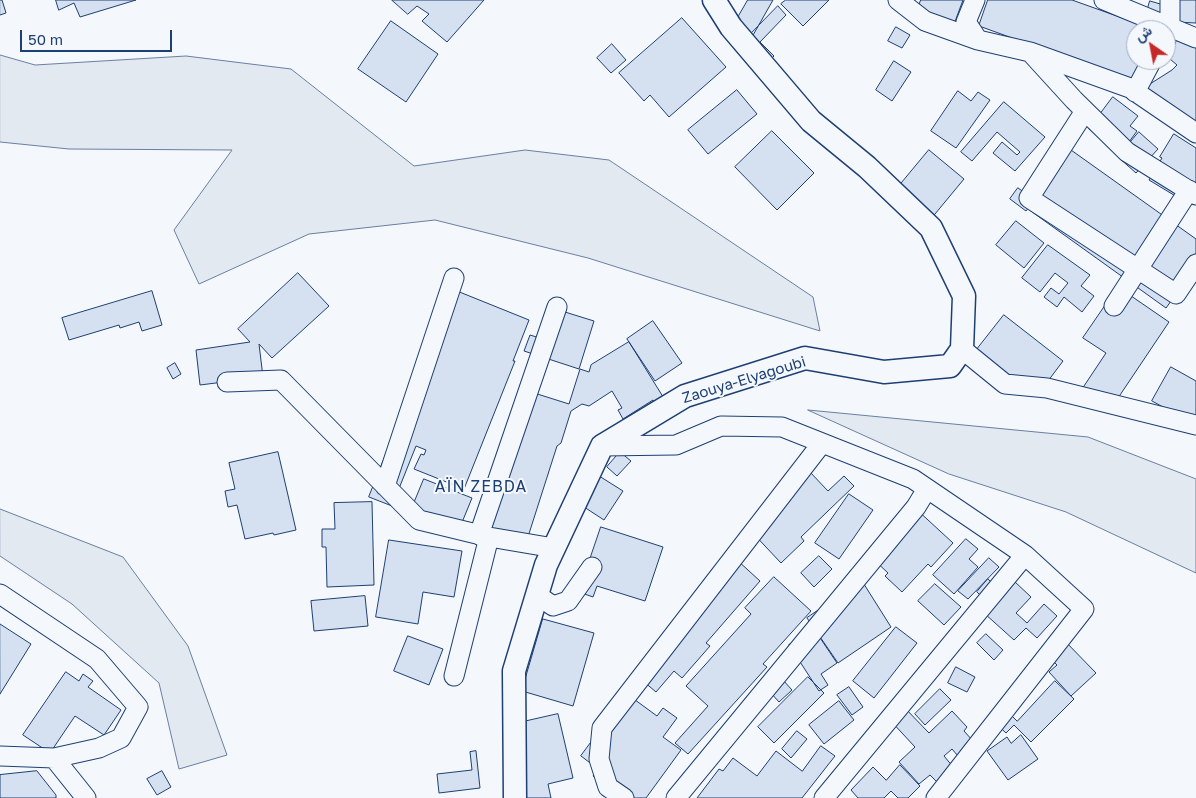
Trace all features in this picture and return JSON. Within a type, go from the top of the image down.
[{"type":"street","points":[[714,0],[731,27],[811,121],[867,167],[931,228],[964,296],[962,349],[1005,384],[1047,388],[1196,425]]},
{"type":"street","points":[[898,0],[926,21],[978,40],[1030,52],[1130,88],[1196,133]]},
{"type":"street","points":[[975,0],[966,22],[978,40]]},
{"type":"street","points":[[1104,0],[1145,20]]},
{"type":"street","points":[[1169,20],[1170,0]]},
{"type":"street","points":[[1176,33],[1196,38]]},
{"type":"street","points":[[1030,52],[1126,152],[1193,192],[1114,306]]},
{"type":"street","points":[[1134,92],[1146,70]]},
{"type":"street","points":[[1085,111],[1029,198],[1176,294],[1196,264]]},
{"type":"street","points":[[385,486],[454,278]]},
{"type":"street","points":[[454,676],[484,536],[557,307]]},
{"type":"street","name":"Zaouya-Elyagoubi","points":[[602,446],[685,396],[805,358],[884,372],[950,366],[962,349]]},
{"type":"street","points":[[227,382],[281,380],[420,520],[484,536],[554,548]]},
{"type":"street","points":[[515,798],[514,670],[546,565],[602,446],[676,445],[721,426],[782,427],[913,479],[1024,555],[1084,609],[936,798]]},
{"type":"street","points":[[624,798],[608,787],[599,759],[602,728],[822,443]]},
{"type":"street","points":[[676,798],[916,507],[927,489]]},
{"type":"street","points":[[824,798],[1024,555]]},
{"type":"street","points":[[537,595],[553,606],[568,601],[592,568]]},
{"type":"street","points":[[0,594],[96,659],[138,707],[120,738],[99,748],[54,758],[0,756]]},
{"type":"street","points":[[54,758],[86,798]]},
{"type":"shaded area","points":[[0,55],[35,65],[186,56],[291,69],[414,166],[525,150],[609,160],[813,297],[820,331],[588,258],[435,220],[309,234],[199,284],[174,230],[232,150],[69,149],[0,142]]},
{"type":"shaded area","points":[[808,410],[1088,437],[1196,479],[1196,573],[1066,512],[949,474]]},
{"type":"shaded area","points":[[0,509],[123,557],[188,646],[227,755],[179,769],[159,683],[72,604],[0,556]]},
{"type":"building","points":[[0,0],[2,0],[6,13],[0,15]]},
{"type":"building","points":[[56,0],[136,0],[80,17],[74,3],[59,10]]},
{"type":"building","points":[[392,0],[484,0],[447,42],[422,21],[429,14],[417,6],[408,14]]},
{"type":"building","points":[[748,0],[773,0],[748,44],[729,33]]},
{"type":"building","points":[[786,0],[829,0],[803,26],[781,4]]},
{"type":"building","points":[[921,0],[963,0],[953,27],[916,14]]},
{"type":"building","points":[[988,0],[1072,0],[1128,20],[1126,20],[1126,70],[1141,70],[1134,82],[979,26]]},
{"type":"building","points":[[1177,0],[1196,0],[1196,23],[1176,22]]},
{"type":"building","points":[[1150,1],[1167,6],[1163,20],[1146,15]]},
{"type":"building","points":[[778,6],[786,15],[760,42],[774,56],[758,72],[744,41]]},
{"type":"building","points":[[682,18],[726,67],[669,117],[650,95],[644,101],[619,73]]},
{"type":"building","points":[[391,21],[438,54],[406,102],[358,69]]},
{"type":"building","points":[[896,27],[910,35],[902,48],[888,41]]},
{"type":"building","points":[[1178,37],[1196,44],[1196,126],[1142,89],[1172,70],[1176,70],[1176,42]]},
{"type":"building","points":[[612,44],[626,60],[611,73],[597,58]]},
{"type":"building","points":[[894,61],[911,72],[892,101],[876,90]]},
{"type":"building","points":[[737,90],[757,114],[708,154],[688,130]]},
{"type":"building","points":[[958,91],[971,101],[978,92],[990,100],[956,148],[931,131]]},
{"type":"building","points":[[1113,97],[1138,116],[1130,126],[1137,131],[1121,153],[1089,129]]},
{"type":"building","points":[[1004,102],[1045,137],[1015,171],[993,153],[1002,142],[1017,155],[1020,152],[997,132],[972,161],[961,152]]},
{"type":"building","points":[[772,131],[814,173],[777,210],[735,167]]},
{"type":"building","points":[[1139,132],[1158,149],[1136,173],[1118,157]]},
{"type":"building","points":[[1174,134],[1196,148],[1196,200],[1187,203],[1149,180]]},
{"type":"building","points":[[929,150],[964,179],[930,220],[895,191]]},
{"type":"building","points":[[1071,150],[1196,239],[1196,281],[1189,276],[1166,308],[1028,209]]},
{"type":"building","points":[[1018,188],[1035,200],[1026,211],[1010,199]]},
{"type":"building","points":[[1016,221],[1044,243],[1024,268],[996,245]]},
{"type":"building","points":[[1048,245],[1090,275],[1081,286],[1094,296],[1082,312],[1064,297],[1057,307],[1044,297],[1051,288],[1059,294],[1068,283],[1055,273],[1040,292],[1022,278]]},
{"type":"building","points":[[298,273],[329,306],[272,358],[259,344],[263,377],[200,385],[196,350],[250,342],[238,329]]},
{"type":"building","points":[[1118,287],[1169,322],[1116,401],[1080,392],[1106,353],[1083,338]]},
{"type":"building","points":[[452,289],[529,320],[513,361],[515,361],[464,489],[414,469],[421,454],[424,455],[426,450],[416,446],[392,506],[369,497]]},
{"type":"building","points":[[152,291],[162,325],[142,331],[139,322],[120,328],[119,325],[69,340],[62,318]]},
{"type":"building","points":[[552,308],[594,321],[579,369],[524,351],[530,335],[543,339]]},
{"type":"building","points":[[1004,315],[1063,361],[1039,393],[971,357]]},
{"type":"building","points":[[653,321],[682,363],[655,381],[627,339]]},
{"type":"building","points":[[629,342],[665,400],[656,406],[653,400],[623,419],[618,410],[622,408],[612,391],[589,406],[582,404],[571,411],[561,443],[557,446],[526,543],[479,528],[531,392],[569,404],[580,369],[589,372],[591,365]]},
{"type":"building","points":[[175,363],[181,374],[173,379],[167,368]]},
{"type":"building","points":[[1171,367],[1196,381],[1196,425],[1152,401]]},
{"type":"building","points":[[278,452],[296,530],[245,539],[237,505],[228,507],[225,491],[235,489],[229,463]]},
{"type":"building","points":[[620,452],[631,461],[617,476],[607,467]]},
{"type":"building","points":[[809,471],[828,491],[844,476],[854,486],[801,537],[804,541],[781,563],[749,529]]},
{"type":"building","points":[[596,474],[623,491],[604,520],[578,503]]},
{"type":"building","points":[[424,479],[472,498],[456,537],[408,518]]},
{"type":"building","points":[[849,494],[873,510],[839,559],[815,543]]},
{"type":"building","points":[[372,502],[374,585],[327,587],[326,547],[322,547],[322,529],[335,529],[334,503]]},
{"type":"building","points":[[915,508],[953,543],[931,567],[928,564],[902,592],[885,576],[888,573],[870,556]]},
{"type":"building","points":[[601,527],[663,547],[645,601],[597,586],[593,597],[579,592]]},
{"type":"building","points":[[966,539],[978,549],[969,559],[978,567],[954,594],[933,575]]},
{"type":"building","points":[[389,540],[462,551],[454,597],[423,592],[418,624],[376,617]]},
{"type":"building","points":[[819,556],[832,569],[814,587],[801,573]]},
{"type":"building","points":[[989,558],[999,567],[968,599],[958,591]]},
{"type":"building","points":[[737,560],[760,581],[706,643],[710,646],[682,678],[674,671],[656,692],[636,675]]},
{"type":"building","points":[[774,577],[811,611],[763,664],[767,667],[688,754],[675,743],[708,706],[686,686],[751,614],[745,608]]},
{"type":"building","points":[[988,579],[992,583],[981,596],[977,592]]},
{"type":"building","points":[[862,581],[891,627],[838,663],[807,618]]},
{"type":"building","points":[[1014,581],[1031,597],[1016,613],[1027,623],[1044,604],[1057,616],[1037,638],[1026,628],[1014,640],[984,613]]},
{"type":"building","points":[[935,584],[961,607],[944,625],[918,601]]},
{"type":"building","points":[[365,596],[368,626],[314,631],[311,601]]},
{"type":"building","points":[[543,619],[594,633],[573,706],[522,691]]},
{"type":"building","points":[[0,624],[31,644],[0,694]]},
{"type":"building","points":[[896,627],[917,643],[874,698],[853,681]]},
{"type":"building","points":[[814,629],[837,663],[821,674],[828,685],[819,691],[789,645]]},
{"type":"building","points":[[986,634],[1003,650],[994,660],[977,643]]},
{"type":"building","points":[[408,636],[443,649],[429,685],[394,671]]},
{"type":"building","points":[[1062,638],[1096,673],[1071,696],[1049,672],[1057,665],[1046,654]]},
{"type":"building","points":[[956,667],[975,677],[967,692],[948,683]]},
{"type":"building","points":[[66,672],[79,681],[83,674],[93,681],[88,687],[121,710],[104,735],[75,716],[50,753],[23,735]]},
{"type":"building","points":[[808,677],[824,693],[774,743],[758,727]]},
{"type":"building","points":[[783,680],[792,690],[779,702],[770,692]]},
{"type":"building","points":[[1055,681],[1074,699],[1031,742],[1014,725],[1006,733],[993,721],[1008,712],[1017,721]]},
{"type":"building","points":[[849,687],[863,707],[852,715],[837,695]]},
{"type":"building","points":[[940,689],[951,700],[925,725],[915,714]]},
{"type":"building","points":[[627,694],[657,716],[663,708],[677,718],[663,737],[681,750],[646,798],[624,798],[593,776],[598,769],[581,756]]},
{"type":"building","points":[[839,701],[854,720],[824,744],[809,725]]},
{"type":"building","points":[[903,706],[929,733],[952,711],[967,727],[964,731],[973,741],[958,756],[952,749],[944,756],[954,768],[938,783],[930,775],[919,784],[899,762],[915,747],[889,719]]},
{"type":"building","points":[[558,714],[573,778],[548,784],[551,798],[519,798],[514,724]]},
{"type":"building","points":[[797,731],[807,739],[791,758],[782,749]]},
{"type":"building","points":[[1021,735],[1038,759],[1008,780],[987,751],[1007,737],[1011,743]]},
{"type":"building","points":[[821,746],[835,756],[802,798],[697,798],[719,769],[723,771],[733,758],[757,776],[776,751],[802,771]]},
{"type":"building","points":[[476,751],[480,788],[439,793],[437,774],[472,770],[470,752]]},
{"type":"building","points":[[900,765],[920,786],[908,798],[898,798],[891,791],[884,798],[858,798],[851,790],[873,767],[886,780]]},
{"type":"building","points":[[37,771],[56,795],[56,798],[0,798],[0,775]]},
{"type":"building","points":[[162,771],[171,787],[157,795],[147,779]]},
{"type":"district","name":"AÏN ZEBDA","points":[[481,487]]}]
